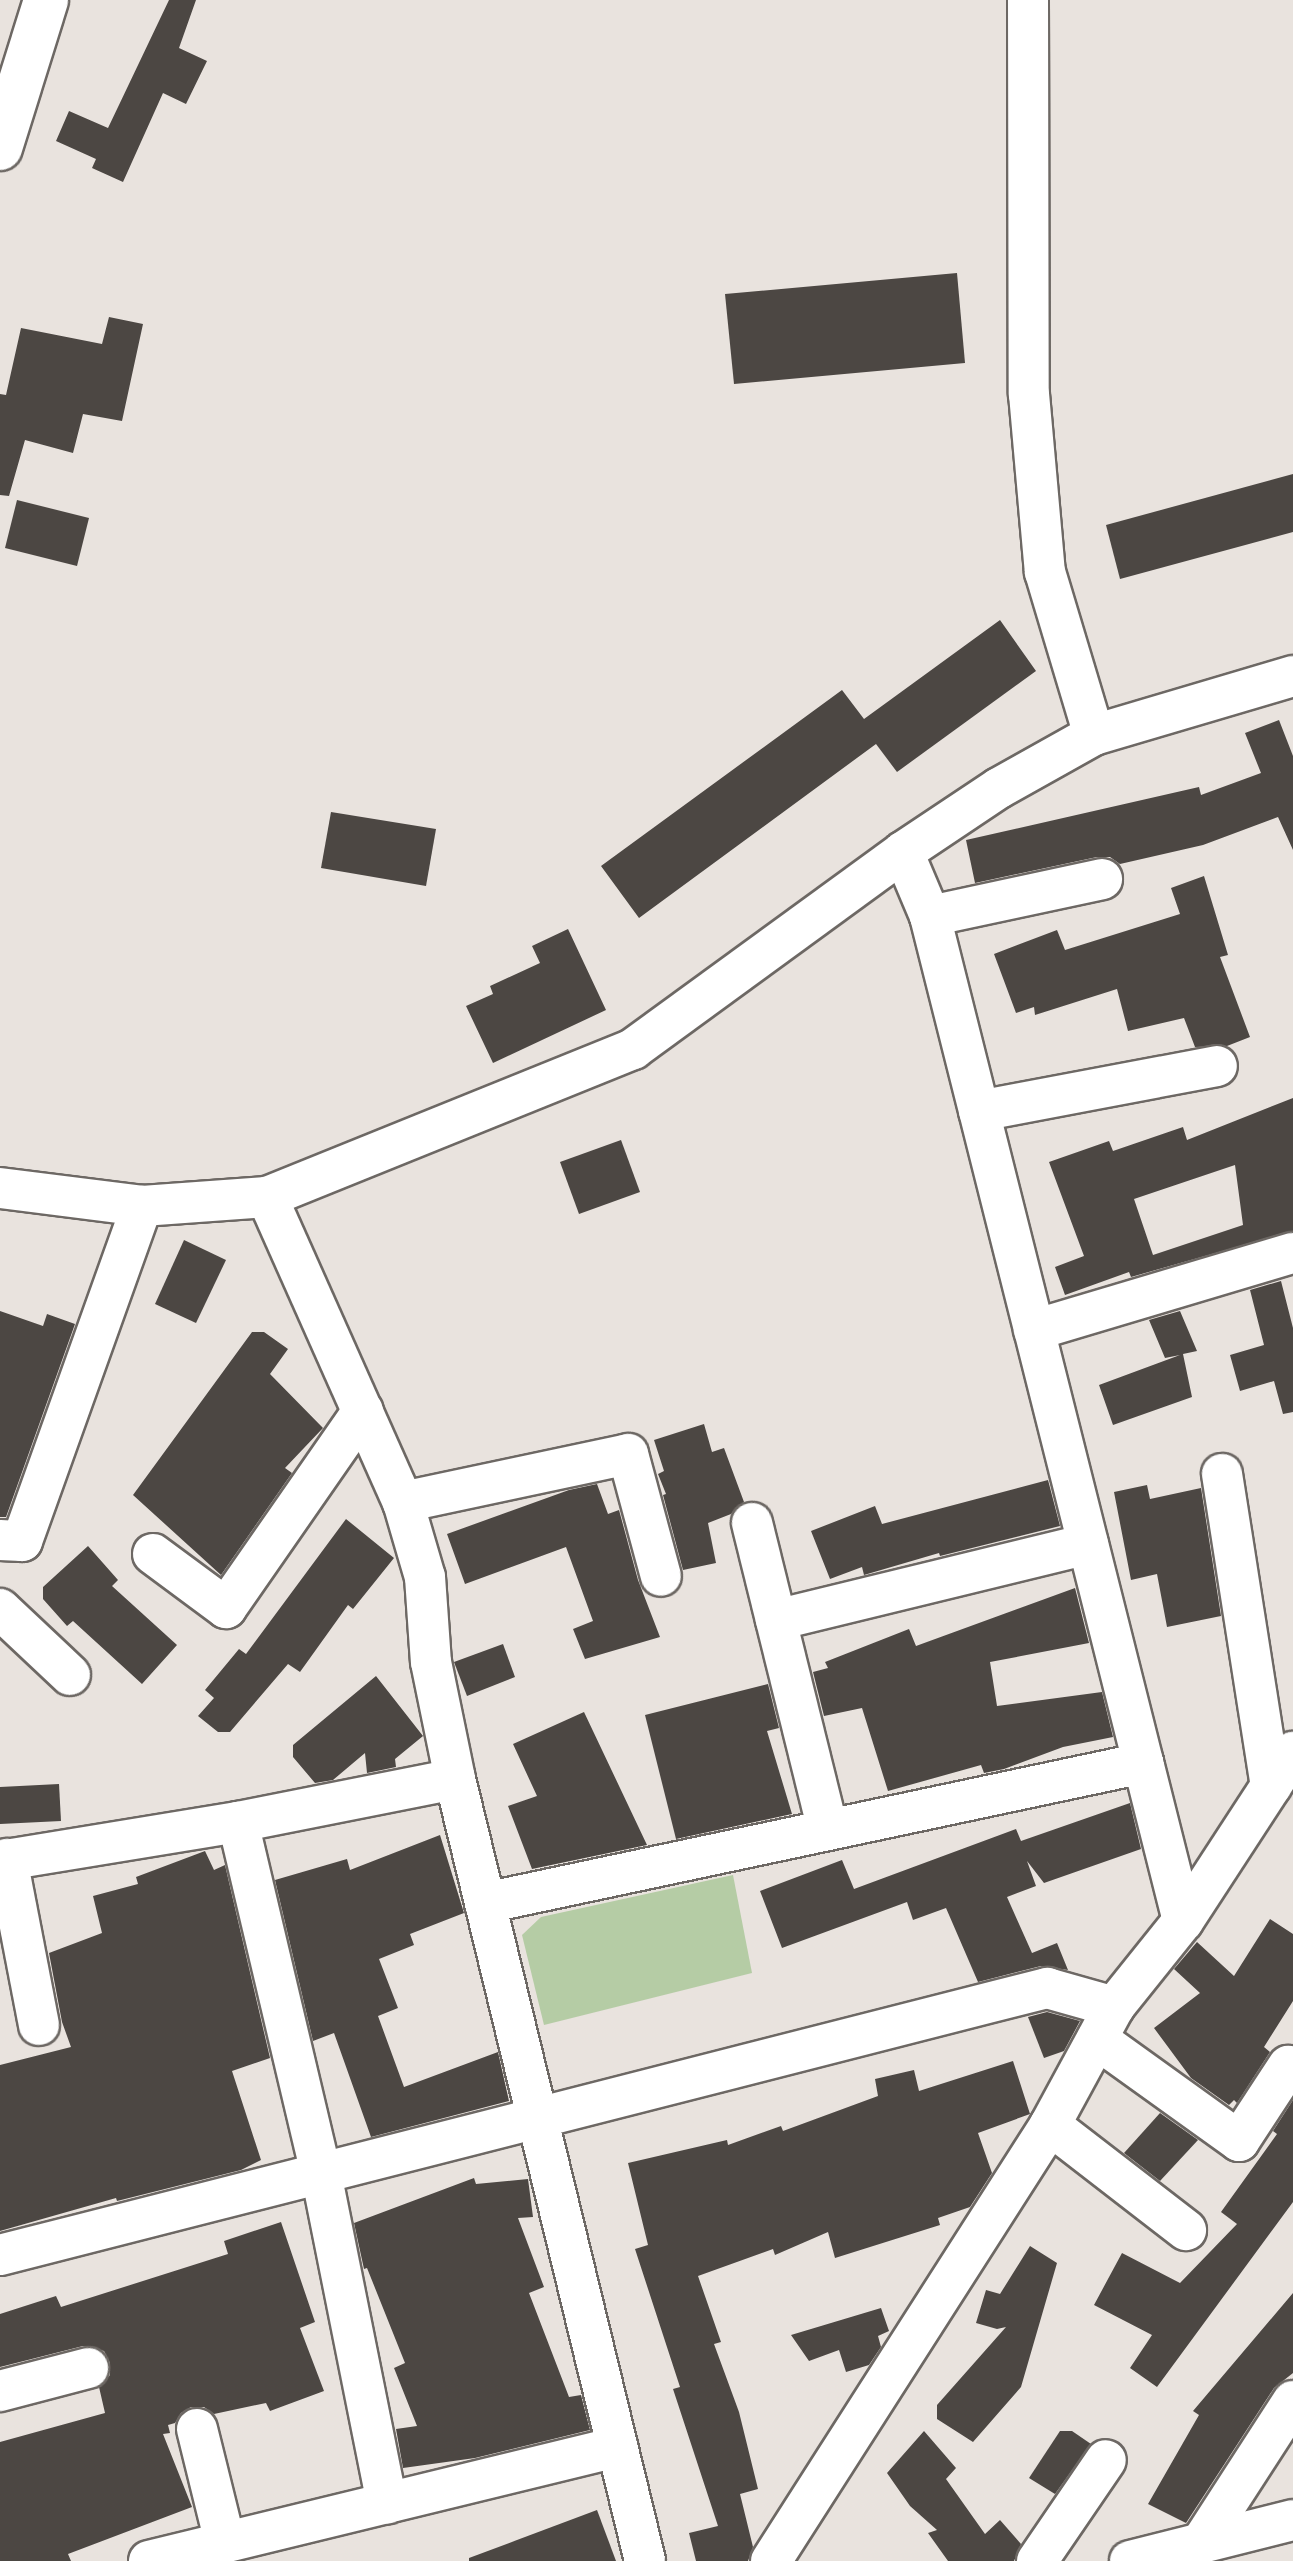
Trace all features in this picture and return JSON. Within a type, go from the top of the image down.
[{"type":"street","points":[[0,148],[46,0]]},
{"type":"street","points":[[1028,0],[1030,409],[1045,572],[1094,735]]},
{"type":"street","points":[[0,1188],[142,1206],[267,1197],[633,1049],[903,852],[999,788],[1094,735],[1293,676]]},
{"type":"street","points":[[903,852],[930,916],[1183,1921]]},
{"type":"street","points":[[930,916],[1102,879]]},
{"type":"street","points":[[979,1111],[1217,1066]]},
{"type":"street","points":[[267,1197],[403,1502],[425,1577],[431,1662],[455,1779],[645,2561]]},
{"type":"street","points":[[0,1540],[22,1541],[142,1206]]},
{"type":"street","points":[[1034,1330],[1293,1253]]},
{"type":"street","points":[[153,1554],[226,1608],[363,1411]]},
{"type":"street","points":[[403,1502],[628,1454],[661,1576]]},
{"type":"street","points":[[1222,1474],[1271,1786]]},
{"type":"street","points":[[752,1523],[828,1830]]},
{"type":"street","points":[[776,1620],[1088,1544]]},
{"type":"street","points":[[0,1609],[70,1675]]},
{"type":"street","points":[[771,2561],[1050,2125],[1106,2023],[1183,1921],[1293,1752]]},
{"type":"street","points":[[485,1903],[1143,1763]]},
{"type":"street","points":[[39,2025],[4,1860],[238,1822],[455,1779]]},
{"type":"street","points":[[238,1822],[321,2173],[387,2503]]},
{"type":"street","points":[[0,2255],[1047,1988],[1106,2023],[1239,2141],[1288,2066]]},
{"type":"street","points":[[1050,2125],[1186,2230]]},
{"type":"street","points":[[0,2391],[88,2368]]},
{"type":"street","points":[[1201,2543],[1293,2401]]},
{"type":"street","points":[[197,2429],[225,2542]]},
{"type":"street","points":[[149,2561],[617,2447]]},
{"type":"street","points":[[1037,2561],[1106,2460]]},
{"type":"street","points":[[1130,2561],[1293,2520]]},
{"type":"green space","points":[[733,1875],[752,1973],[544,2025],[522,1935],[541,1917]]},
{"type":"building","points":[[169,0],[196,0],[179,48],[207,61],[186,104],[163,93],[123,182],[92,168],[96,159],[56,141],[69,111],[108,128]]},
{"type":"building","points":[[957,273],[965,363],[734,384],[725,294]]},
{"type":"building","points":[[109,317],[143,324],[122,421],[83,414],[73,453],[25,440],[9,496],[0,495],[0,394],[6,395],[21,328],[102,344]]},
{"type":"building","points":[[1293,474],[1293,532],[1120,579],[1106,525]]},
{"type":"building","points":[[17,500],[89,518],[77,566],[5,548]]},
{"type":"building","points":[[1000,620],[1036,671],[897,772],[876,744],[639,918],[601,866],[842,690],[864,719]]},
{"type":"building","points":[[1279,720],[1293,756],[1293,850],[1278,817],[1203,845],[1120,864],[1110,857],[1097,857],[975,883],[966,840],[1199,787],[1201,795],[1261,773],[1245,733]]},
{"type":"building","points":[[331,812],[436,829],[426,886],[321,868]]},
{"type":"building","points":[[1204,876],[1228,955],[1220,957],[1250,1037],[1227,1046],[1195,1047],[1184,1018],[1128,1031],[1117,989],[1035,1015],[1034,1007],[1016,1013],[994,954],[1057,930],[1065,950],[1180,914],[1171,888]]},
{"type":"building","points":[[568,929],[606,1010],[493,1063],[466,1006],[493,994],[490,986],[540,963],[532,946]]},
{"type":"building","points":[[1293,1098],[1293,1231],[1131,1277],[1129,1272],[1065,1295],[1055,1267],[1084,1256],[1049,1162],[1109,1141],[1113,1151],[1183,1127],[1187,1140]],"holes":[[[1235,1165],[1243,1225],[1153,1255],[1134,1199]]]},
{"type":"building","points":[[621,1140],[640,1192],[579,1214],[560,1162]]},
{"type":"building","points":[[184,1240],[226,1260],[196,1323],[155,1304]]},
{"type":"building","points":[[1281,1281],[1293,1328],[1293,1412],[1283,1414],[1274,1381],[1240,1391],[1230,1355],[1264,1345],[1250,1290]]},
{"type":"building","points":[[0,1311],[43,1326],[47,1314],[75,1324],[6,1517],[0,1517]]},
{"type":"building","points":[[1180,1311],[1197,1351],[1183,1354],[1192,1397],[1113,1425],[1099,1385],[1180,1355],[1165,1358],[1149,1320]]},
{"type":"building","points":[[252,1332],[264,1332],[288,1349],[270,1374],[323,1428],[285,1468],[292,1473],[221,1575],[133,1495]]},
{"type":"building","points":[[704,1424],[712,1452],[724,1448],[744,1502],[731,1514],[708,1523],[716,1563],[683,1570],[663,1495],[666,1494],[658,1474],[664,1471],[654,1440]]},
{"type":"building","points":[[1048,1480],[1060,1526],[940,1556],[939,1553],[864,1575],[862,1567],[830,1579],[811,1531],[875,1506],[882,1524]]},
{"type":"building","points":[[597,1484],[608,1514],[619,1510],[638,1580],[660,1637],[585,1659],[573,1629],[593,1621],[566,1547],[465,1584],[447,1534],[569,1490]]},
{"type":"building","points":[[1147,1485],[1150,1499],[1201,1488],[1221,1616],[1167,1627],[1157,1574],[1131,1580],[1114,1492]]},
{"type":"building","points":[[346,1519],[394,1558],[353,1609],[348,1605],[300,1672],[288,1664],[230,1732],[218,1732],[198,1716],[214,1698],[205,1690],[239,1649],[246,1654]]},
{"type":"building","points":[[88,1546],[118,1580],[112,1586],[177,1645],[142,1684],[73,1621],[67,1626],[43,1599],[43,1587]]},
{"type":"building","points":[[1075,1588],[1089,1643],[990,1662],[997,1706],[1102,1692],[1113,1737],[1063,1747],[1004,1769],[984,1773],[981,1765],[888,1791],[862,1708],[824,1716],[813,1672],[828,1668],[825,1662],[909,1629],[916,1646]]},
{"type":"building","points":[[503,1644],[515,1677],[467,1696],[454,1662]]},
{"type":"building","points":[[376,1676],[423,1736],[395,1759],[396,1767],[367,1773],[365,1753],[333,1780],[315,1783],[293,1757],[293,1745]]},
{"type":"building","points":[[768,1684],[779,1728],[767,1731],[792,1814],[676,1839],[645,1715]]},
{"type":"building","points":[[584,1712],[647,1845],[532,1869],[508,1806],[537,1796],[513,1744]]},
{"type":"building","points":[[59,1784],[61,1821],[0,1824],[0,1787]]},
{"type":"building","points":[[1130,1803],[1141,1849],[1044,1883],[1027,1861],[1036,1886],[1007,1897],[1032,1953],[1057,1943],[1068,1970],[1041,1966],[978,1982],[946,1908],[913,1920],[907,1902],[782,1948],[760,1891],[842,1860],[854,1889],[1016,1829],[1021,1841]]},
{"type":"building","points":[[440,1835],[464,1913],[410,1934],[414,1945],[379,1959],[398,2008],[378,2016],[404,2087],[498,2052],[509,2101],[371,2137],[334,2033],[313,2041],[275,1880],[347,1859],[350,1870]]},
{"type":"building","points":[[205,1851],[214,1870],[225,1865],[270,2058],[232,2071],[261,2160],[241,2170],[117,2201],[116,2198],[0,2231],[0,2065],[71,2047],[62,2022],[49,1953],[102,1933],[93,1896],[138,1884],[136,1877]]},
{"type":"building","points":[[1270,1919],[1293,1934],[1293,2001],[1264,2047],[1270,2052],[1237,2103],[1234,2100],[1229,2105],[1191,2078],[1154,2028],[1200,1993],[1174,1969],[1197,1942],[1234,1976]]},
{"type":"building","points":[[1047,2012],[1080,2021],[1064,2051],[1044,2058],[1028,2017]]},
{"type":"building","points":[[1013,2061],[1030,2114],[978,2133],[992,2173],[970,2207],[938,2218],[940,2225],[835,2258],[828,2232],[775,2255],[773,2249],[698,2276],[721,2342],[714,2344],[739,2412],[758,2489],[740,2494],[753,2547],[748,2561],[696,2561],[689,2533],[718,2526],[673,2389],[680,2387],[635,2249],[648,2245],[628,2163],[727,2140],[728,2145],[781,2126],[783,2131],[878,2096],[875,2079],[914,2070],[919,2091]]},
{"type":"building","points":[[1293,2100],[1293,2202],[1157,2387],[1130,2368],[1152,2335],[1094,2305],[1122,2253],[1180,2283],[1237,2224],[1221,2212],[1277,2134],[1273,2131]]},
{"type":"building","points":[[1160,2113],[1198,2140],[1160,2181],[1124,2153]]},
{"type":"building","points":[[474,2178],[476,2184],[528,2179],[533,2217],[518,2218],[544,2287],[529,2293],[569,2397],[581,2395],[590,2430],[475,2458],[403,2468],[396,2429],[417,2426],[394,2368],[405,2363],[367,2268],[364,2269],[354,2223]]},
{"type":"building","points":[[281,2222],[315,2322],[300,2328],[324,2391],[270,2411],[266,2403],[214,2414],[204,2407],[191,2407],[181,2413],[175,2423],[168,2425],[170,2433],[163,2434],[192,2507],[68,2554],[71,2561],[0,2561],[0,2442],[105,2413],[99,2387],[110,2375],[110,2363],[104,2351],[83,2346],[0,2367],[0,2314],[56,2296],[61,2307],[228,2254],[224,2241]]},
{"type":"building","points":[[1030,2246],[1057,2263],[1021,2387],[973,2442],[937,2419],[937,2405],[1006,2327],[997,2329],[976,2323],[986,2290],[1000,2294]]},
{"type":"building","points":[[1293,2293],[1293,2373],[1274,2388],[1186,2523],[1148,2504],[1199,2415],[1193,2411]]},
{"type":"building","points":[[881,2308],[889,2331],[878,2336],[881,2347],[869,2365],[846,2372],[839,2350],[809,2361],[791,2335]]},
{"type":"building","points":[[924,2431],[956,2468],[946,2479],[985,2534],[1000,2520],[1021,2544],[1014,2561],[948,2561],[928,2533],[937,2530],[910,2506],[887,2473]]},
{"type":"building","points":[[1060,2431],[1072,2431],[1091,2444],[1055,2494],[1029,2478]]},
{"type":"building","points":[[597,2510],[616,2561],[469,2561],[469,2558]]}]
